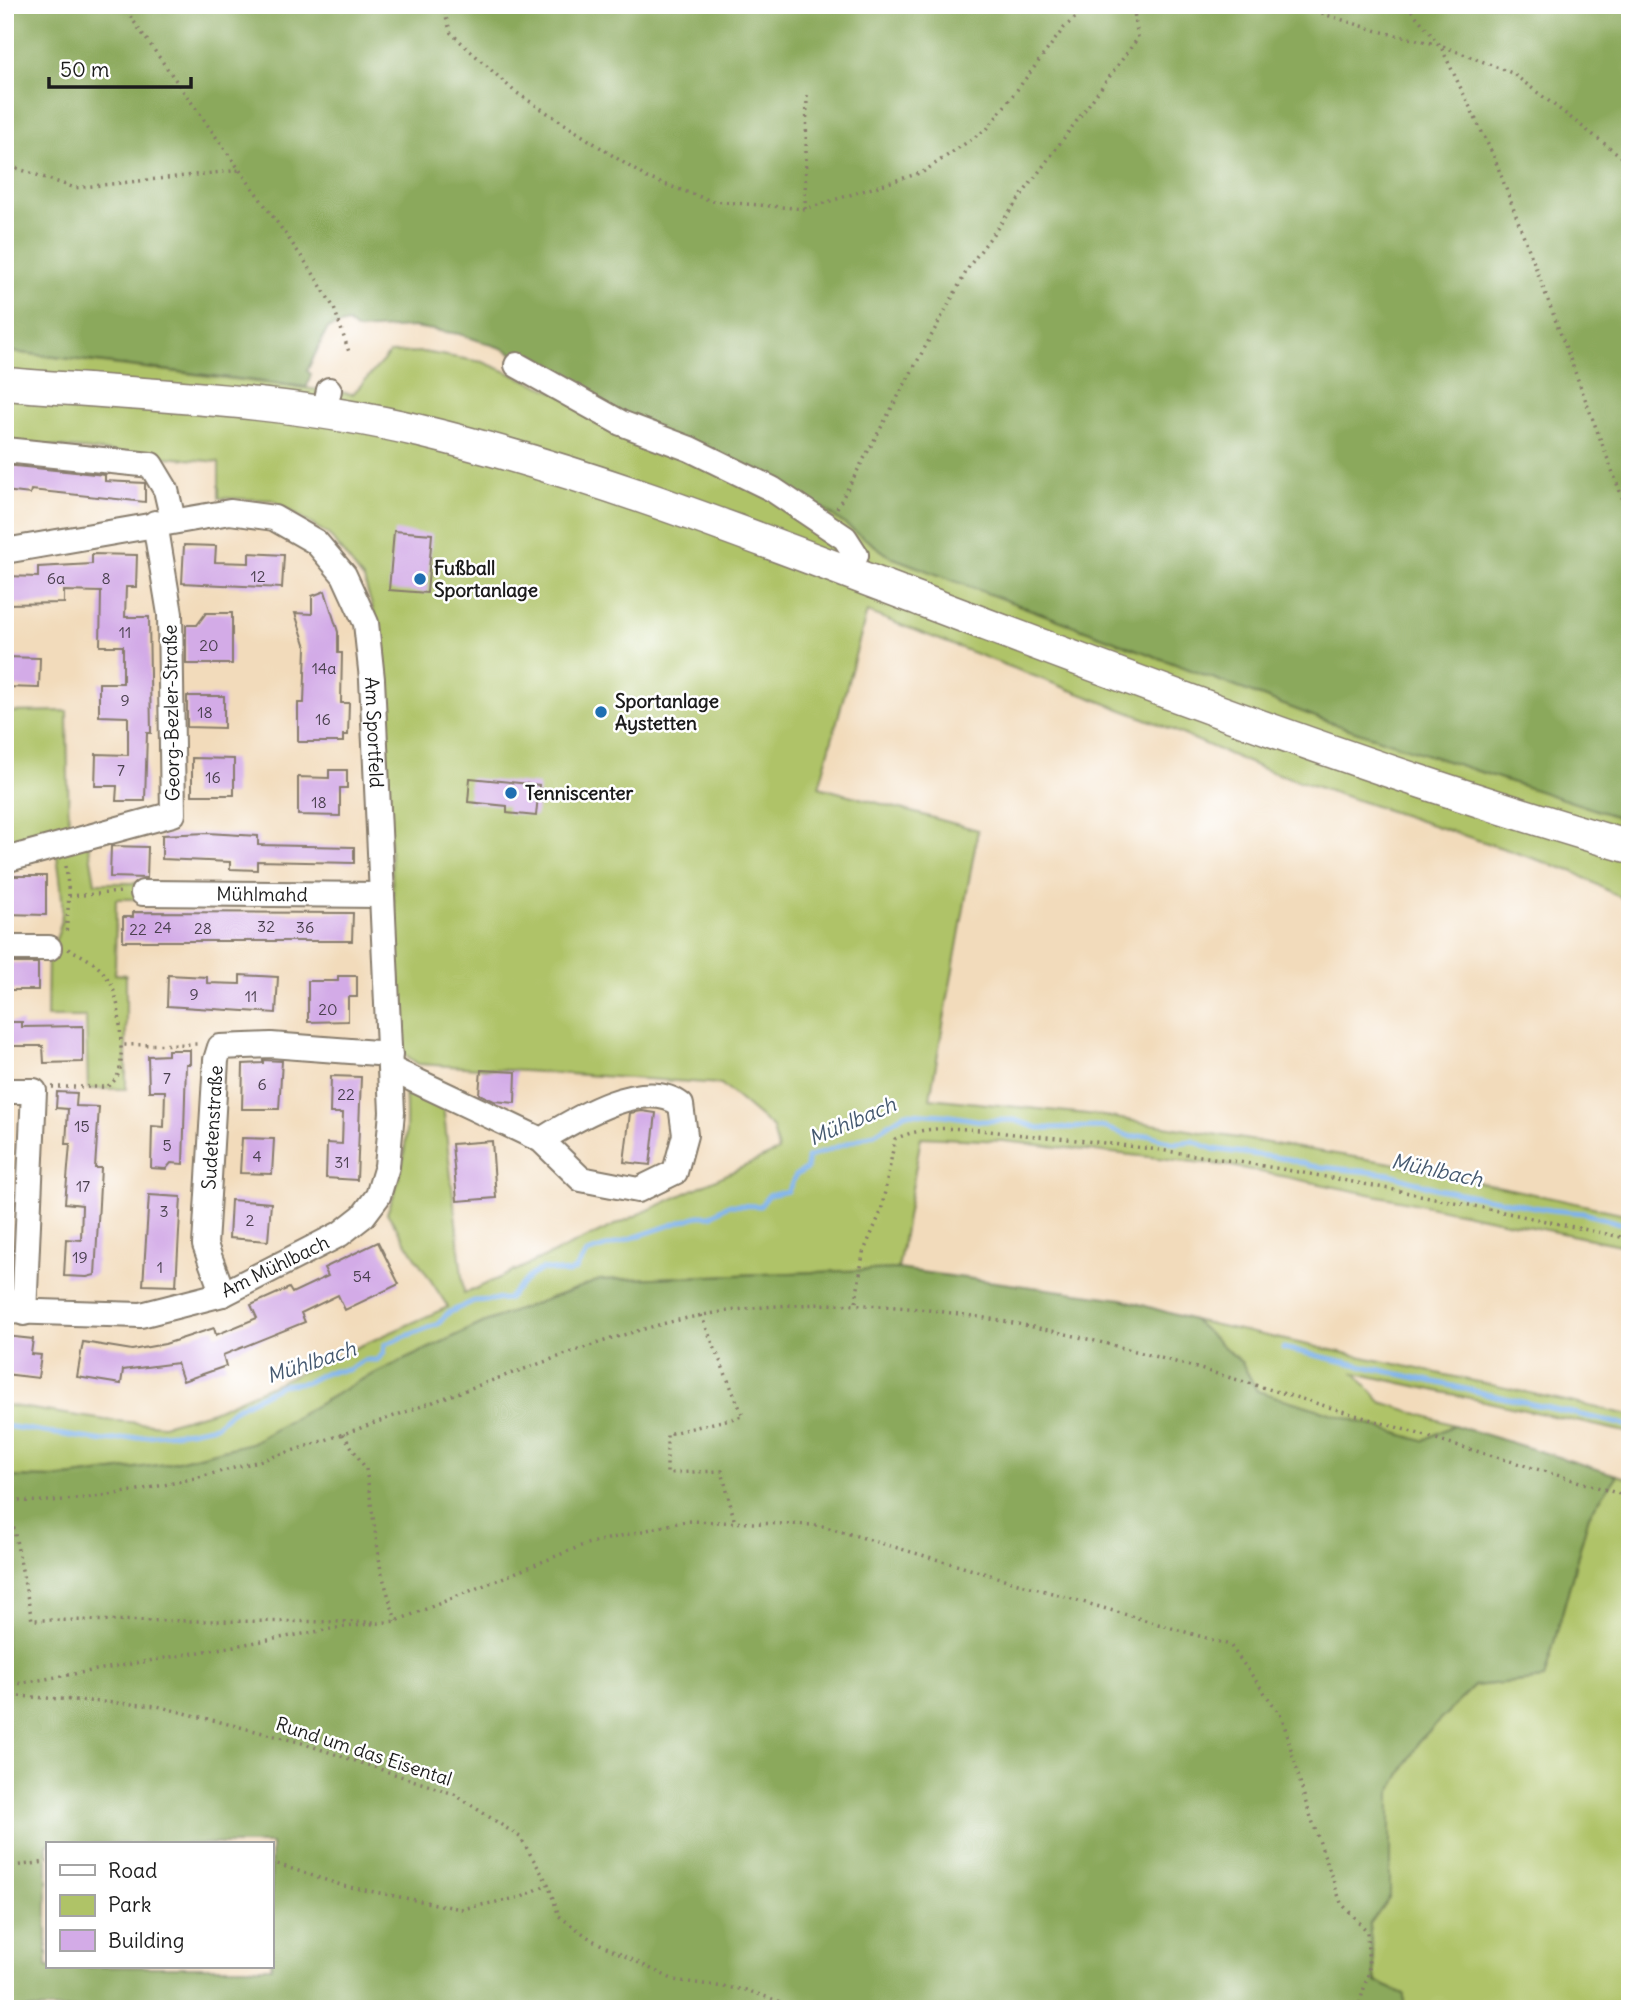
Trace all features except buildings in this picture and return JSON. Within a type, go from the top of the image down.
[{"type":"main road","points":[[5,384],[326,401],[420,431],[516,456],[850,573],[1273,733],[1481,804],[1630,847]]},
{"type":"street","points":[[517,365],[621,423],[690,449],[772,489],[845,538],[856,555],[850,573]]},
{"type":"street","points":[[5,450],[151,465],[166,490],[164,522]]},
{"type":"street","name":"Am Sportfeld","points":[[5,551],[235,511],[274,518],[316,542],[344,575],[366,624],[372,679],[391,1070]]},
{"type":"street","name":"Georg-Bezler-Straße","points":[[5,860],[173,814],[170,614],[164,522]]},
{"type":"street","name":"Mühlmahd","points":[[143,893],[381,895]]},
{"type":"street","points":[[5,948],[49,948]]},
{"type":"street","name":"Sudetenstraße","points":[[223,1294],[205,1245],[216,1060],[220,1047],[271,1045],[391,1070]]},
{"type":"street","points":[[391,1070],[541,1140],[581,1179],[638,1190],[675,1172],[685,1135],[681,1105],[671,1096],[646,1095],[589,1111],[541,1140]]},
{"type":"street","name":"Am Mühlbach","points":[[14,1312],[141,1315],[223,1294],[340,1234],[362,1216],[379,1196],[391,1141],[391,1070]]},
{"type":"street","points":[[5,1091],[34,1091],[14,1312]]},
{"type":"path","points":[[122,5],[317,280],[334,309],[349,352]]},
{"type":"path","points":[[442,5],[451,33],[514,91],[647,178],[712,201],[805,209],[923,172],[988,128],[1064,28],[1089,5]]},
{"type":"path","points":[[827,525],[971,265],[1138,38],[1133,5]]},
{"type":"path","points":[[1295,5],[1378,31],[1440,45],[1512,73],[1630,163]]},
{"type":"path","points":[[1407,5],[1440,45],[1494,157],[1630,518]]},
{"type":"path","points":[[805,209],[807,95]]},
{"type":"path","points":[[5,150],[16,168],[75,188],[240,170]]},
{"type":"path","points":[[34,1091],[46,1087],[106,1087],[114,1083],[119,1075],[121,1045],[118,999],[114,987],[97,964],[65,948],[69,896],[64,846]]},
{"type":"path","points":[[69,896],[109,892],[143,893]]},
{"type":"path","points":[[121,1045],[206,1044],[220,1047]]},
{"type":"path","points":[[856,1303],[863,1254],[881,1212],[895,1139],[916,1129],[940,1128],[1069,1139],[1232,1160],[1427,1196],[1630,1239]]},
{"type":"path","points":[[396,1622],[32,1620],[7,1500],[123,1493],[240,1468],[601,1342],[701,1315],[785,1304],[856,1303],[941,1310],[1052,1329],[1177,1362],[1630,1497]]},
{"type":"path","points":[[701,1315],[743,1416],[667,1434],[667,1473],[722,1471],[735,1523]]},
{"type":"path","points":[[343,1434],[366,1469],[381,1571],[396,1622]]},
{"type":"path","points":[[5,1686],[337,1628],[396,1622],[586,1545],[686,1521],[819,1525],[1230,1645],[1282,1717],[1306,1803],[1340,1903],[1367,1931],[1369,1971],[1358,2009]]},
{"type":"path","name":"Rund um das Eisental","points":[[5,1695],[157,1706],[299,1742],[454,1794],[520,1836],[548,1884],[559,1916],[592,1940],[674,1980],[746,1990],[802,2009]]},
{"type":"path","points":[[5,1867],[46,1862]]},
{"type":"path","points":[[273,1864],[344,1886],[461,1909],[522,1897],[548,1884]]},
{"type":"green space","points":[[5,5],[1630,5],[1630,821],[1337,725],[891,557],[825,510],[623,416],[504,349],[459,334],[413,327],[357,330],[348,323],[328,328],[307,371],[311,374],[307,387],[5,351]]},
{"type":"green space","points":[[5,351],[353,394],[390,353],[423,352],[483,362],[784,488],[825,510],[891,557],[1337,725],[1630,821],[1630,903],[1574,872],[1263,769],[1154,722],[867,612],[819,787],[978,830],[930,1098],[1097,1115],[1391,1163],[1630,1215],[1630,1247],[1231,1166],[1003,1141],[921,1137],[898,1269],[600,1280],[485,1322],[359,1381],[251,1443],[166,1464],[58,1478],[5,1477],[5,1405],[105,1420],[163,1425],[213,1411],[448,1307],[387,1213],[399,1180],[405,1150],[405,1085],[443,1105],[464,1294],[778,1151],[773,1128],[721,1084],[418,1064],[404,1054],[374,613],[364,580],[329,535],[272,500],[219,498],[219,462],[5,442]]},
{"type":"green space","points":[[67,711],[69,843],[5,859],[5,712]]},
{"type":"green space","points":[[88,841],[95,883],[141,883],[141,899],[116,899],[115,974],[126,975],[126,1089],[88,1089],[86,1017],[47,1017],[48,951],[60,929],[62,916],[56,849]]},
{"type":"green space","points":[[898,1269],[1122,1299],[1193,1320],[1242,1363],[1257,1391],[1422,1441],[1454,1425],[1617,1475],[1589,1515],[1544,1679],[1474,1686],[1420,1740],[1390,1793],[1390,1896],[1369,1925],[1376,1982],[1404,1994],[1404,2009],[5,2009],[5,1477],[58,1478],[166,1464],[251,1443],[359,1381],[485,1322],[600,1280]]},
{"type":"green space","points":[[1193,1320],[1630,1415],[1630,1433],[1355,1373],[1381,1402],[1454,1425],[1423,1441],[1257,1391],[1242,1363]]},
{"type":"green space","points":[[1617,1475],[1630,1479],[1630,2009],[1404,2009],[1404,1994],[1376,1982],[1369,1925],[1390,1896],[1390,1793],[1420,1740],[1474,1686],[1544,1679],[1589,1515]]},
{"type":"waterway","name":"Mühlbach","points":[[5,1426],[104,1441],[215,1426],[233,1410],[281,1385],[307,1382],[326,1372],[348,1370],[364,1360],[377,1360],[384,1353],[385,1344],[438,1324],[448,1313],[474,1301],[507,1299],[531,1275],[543,1269],[568,1273],[576,1269],[587,1253],[698,1216],[711,1216],[728,1205],[760,1206],[769,1195],[788,1191],[796,1175],[807,1169],[807,1158],[875,1133],[906,1113],[982,1121],[1014,1120],[1039,1128],[1103,1127],[1132,1137],[1150,1135],[1174,1143],[1193,1141],[1213,1149],[1288,1159],[1311,1166],[1390,1174],[1438,1189],[1551,1210],[1583,1213],[1630,1226]]},
{"type":"waterway","points":[[1283,1348],[1630,1426]]},
{"type":"place","name":"Fußball Sportanlage","points":[[420,579]]},
{"type":"place","name":"Sportanlage Aystetten","points":[[601,712]]},
{"type":"place","name":"Tenniscenter","points":[[511,793]]}]
